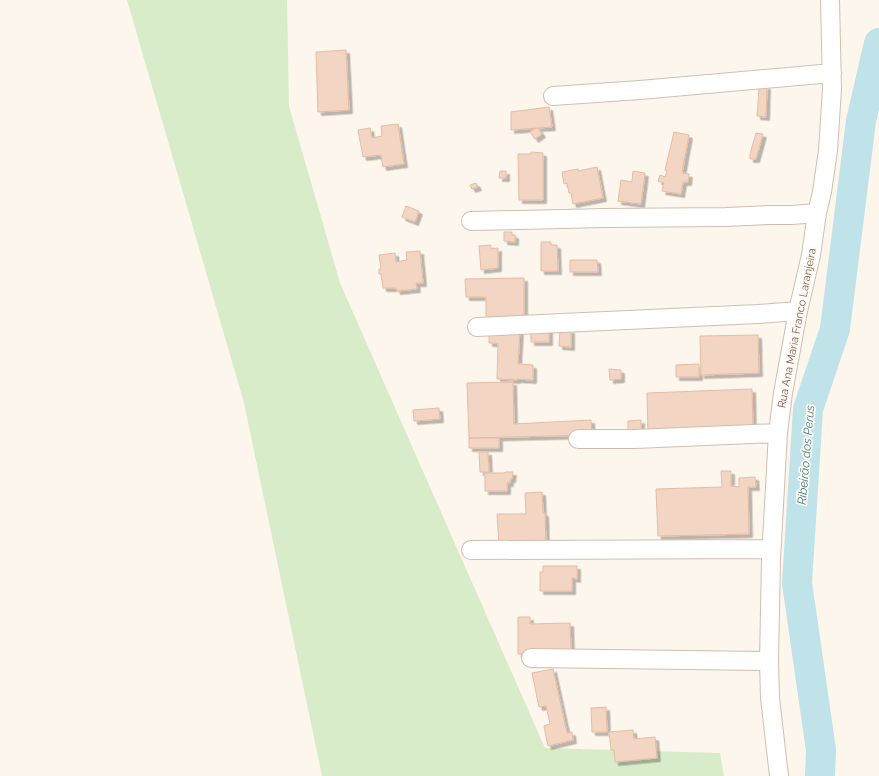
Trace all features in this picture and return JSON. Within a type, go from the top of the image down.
[{"type":"street","name":"Rua Ana Maria Franco Laranjeira","points":[[779,776],[770,698],[769,661],[771,549],[778,433],[782,393],[798,311],[811,255],[828,150],[832,89],[830,0]]},
{"type":"street","points":[[553,96],[832,73]]},
{"type":"street","points":[[471,221],[726,217],[817,213]]},
{"type":"street","points":[[477,327],[750,315],[798,311]]},
{"type":"street","points":[[578,439],[635,439],[778,433]]},
{"type":"street","points":[[471,550],[771,549]]},
{"type":"street","points":[[531,658],[769,661]]},
{"type":"green space","points":[[127,0],[287,0],[289,106],[340,283],[545,748],[720,753],[724,776],[322,776],[244,403]]},
{"type":"building","points":[[346,50],[349,110],[318,112],[316,52]]},
{"type":"building","points":[[759,86],[767,86],[766,117],[757,116]]},
{"type":"building","points":[[549,107],[552,127],[511,130],[511,112]]},
{"type":"building","points":[[398,124],[404,164],[383,167],[381,155],[363,157],[358,130],[370,128],[372,138],[382,136],[381,126]]},
{"type":"building","points":[[538,128],[542,134],[535,139],[530,132]]},
{"type":"building","points":[[674,132],[689,135],[682,173],[689,174],[688,182],[683,182],[681,194],[662,191],[664,183],[658,181],[660,175],[665,177],[667,171],[665,170]]},
{"type":"building","points":[[756,133],[763,134],[756,159],[750,159],[750,154]]},
{"type":"building","points":[[531,152],[543,153],[543,200],[519,200],[518,154],[531,154]]},
{"type":"building","points":[[597,167],[603,198],[573,204],[567,183],[564,184],[562,172],[578,169],[578,171]]},
{"type":"building","points":[[500,171],[506,171],[506,178],[499,178]]},
{"type":"building","points":[[633,171],[645,173],[641,204],[618,201],[621,180],[632,182]]},
{"type":"building","points":[[476,183],[478,187],[472,189],[470,185]]},
{"type":"building","points":[[406,206],[419,211],[415,222],[402,217]]},
{"type":"building","points":[[504,232],[512,232],[512,235],[515,235],[515,242],[504,241]]},
{"type":"building","points":[[541,242],[551,242],[551,245],[557,245],[558,271],[541,271]]},
{"type":"building","points":[[491,245],[491,249],[498,248],[498,268],[481,270],[479,246]]},
{"type":"building","points":[[420,251],[423,283],[416,283],[417,289],[397,291],[396,288],[383,288],[381,274],[379,274],[379,269],[381,269],[379,255],[395,253],[396,262],[407,260],[406,252]]},
{"type":"building","points":[[570,260],[597,260],[598,272],[570,272]]},
{"type":"building","points":[[524,278],[524,320],[486,320],[486,297],[466,297],[465,279]]},
{"type":"building","points":[[520,328],[518,364],[533,365],[533,380],[497,379],[498,343],[489,343],[489,329]]},
{"type":"building","points":[[531,328],[549,328],[549,342],[531,342]]},
{"type":"building","points":[[560,330],[571,330],[571,347],[559,346]]},
{"type":"building","points":[[758,335],[759,373],[701,375],[700,336]]},
{"type":"building","points":[[699,364],[699,377],[676,377],[676,365]]},
{"type":"building","points":[[609,369],[621,370],[621,379],[610,380]]},
{"type":"building","points":[[513,382],[514,424],[591,420],[592,435],[469,438],[467,383]]},
{"type":"building","points":[[752,389],[753,431],[648,434],[647,393]]},
{"type":"building","points":[[439,408],[440,419],[414,421],[413,410]]},
{"type":"building","points":[[641,420],[641,434],[628,434],[628,421]]},
{"type":"building","points":[[469,438],[499,438],[499,448],[469,448]]},
{"type":"building","points":[[479,452],[488,452],[489,472],[480,472]]},
{"type":"building","points":[[721,471],[731,471],[731,486],[739,487],[739,478],[755,477],[756,487],[748,487],[749,534],[658,536],[656,489],[722,487]]},
{"type":"building","points":[[513,472],[510,483],[507,483],[507,491],[485,491],[485,473]]},
{"type":"building","points":[[542,492],[543,513],[545,513],[546,545],[499,546],[497,514],[526,514],[525,493]]},
{"type":"building","points":[[543,566],[577,566],[577,579],[572,578],[572,591],[540,591],[540,572],[543,572]]},
{"type":"building","points":[[518,617],[530,617],[530,624],[570,623],[571,650],[535,654],[518,654]]},
{"type":"building","points":[[553,669],[567,733],[572,732],[573,740],[548,746],[544,726],[550,724],[546,706],[539,707],[532,673]]},
{"type":"building","points":[[606,707],[607,732],[592,732],[591,708]]},
{"type":"building","points":[[633,730],[634,739],[655,737],[657,758],[615,762],[614,750],[611,750],[609,732]]},
{"type":"waterway","name":"Ribeirão dos Perus","points":[[820,776],[821,750],[797,583],[808,409],[835,329],[861,121],[879,43]]}]
